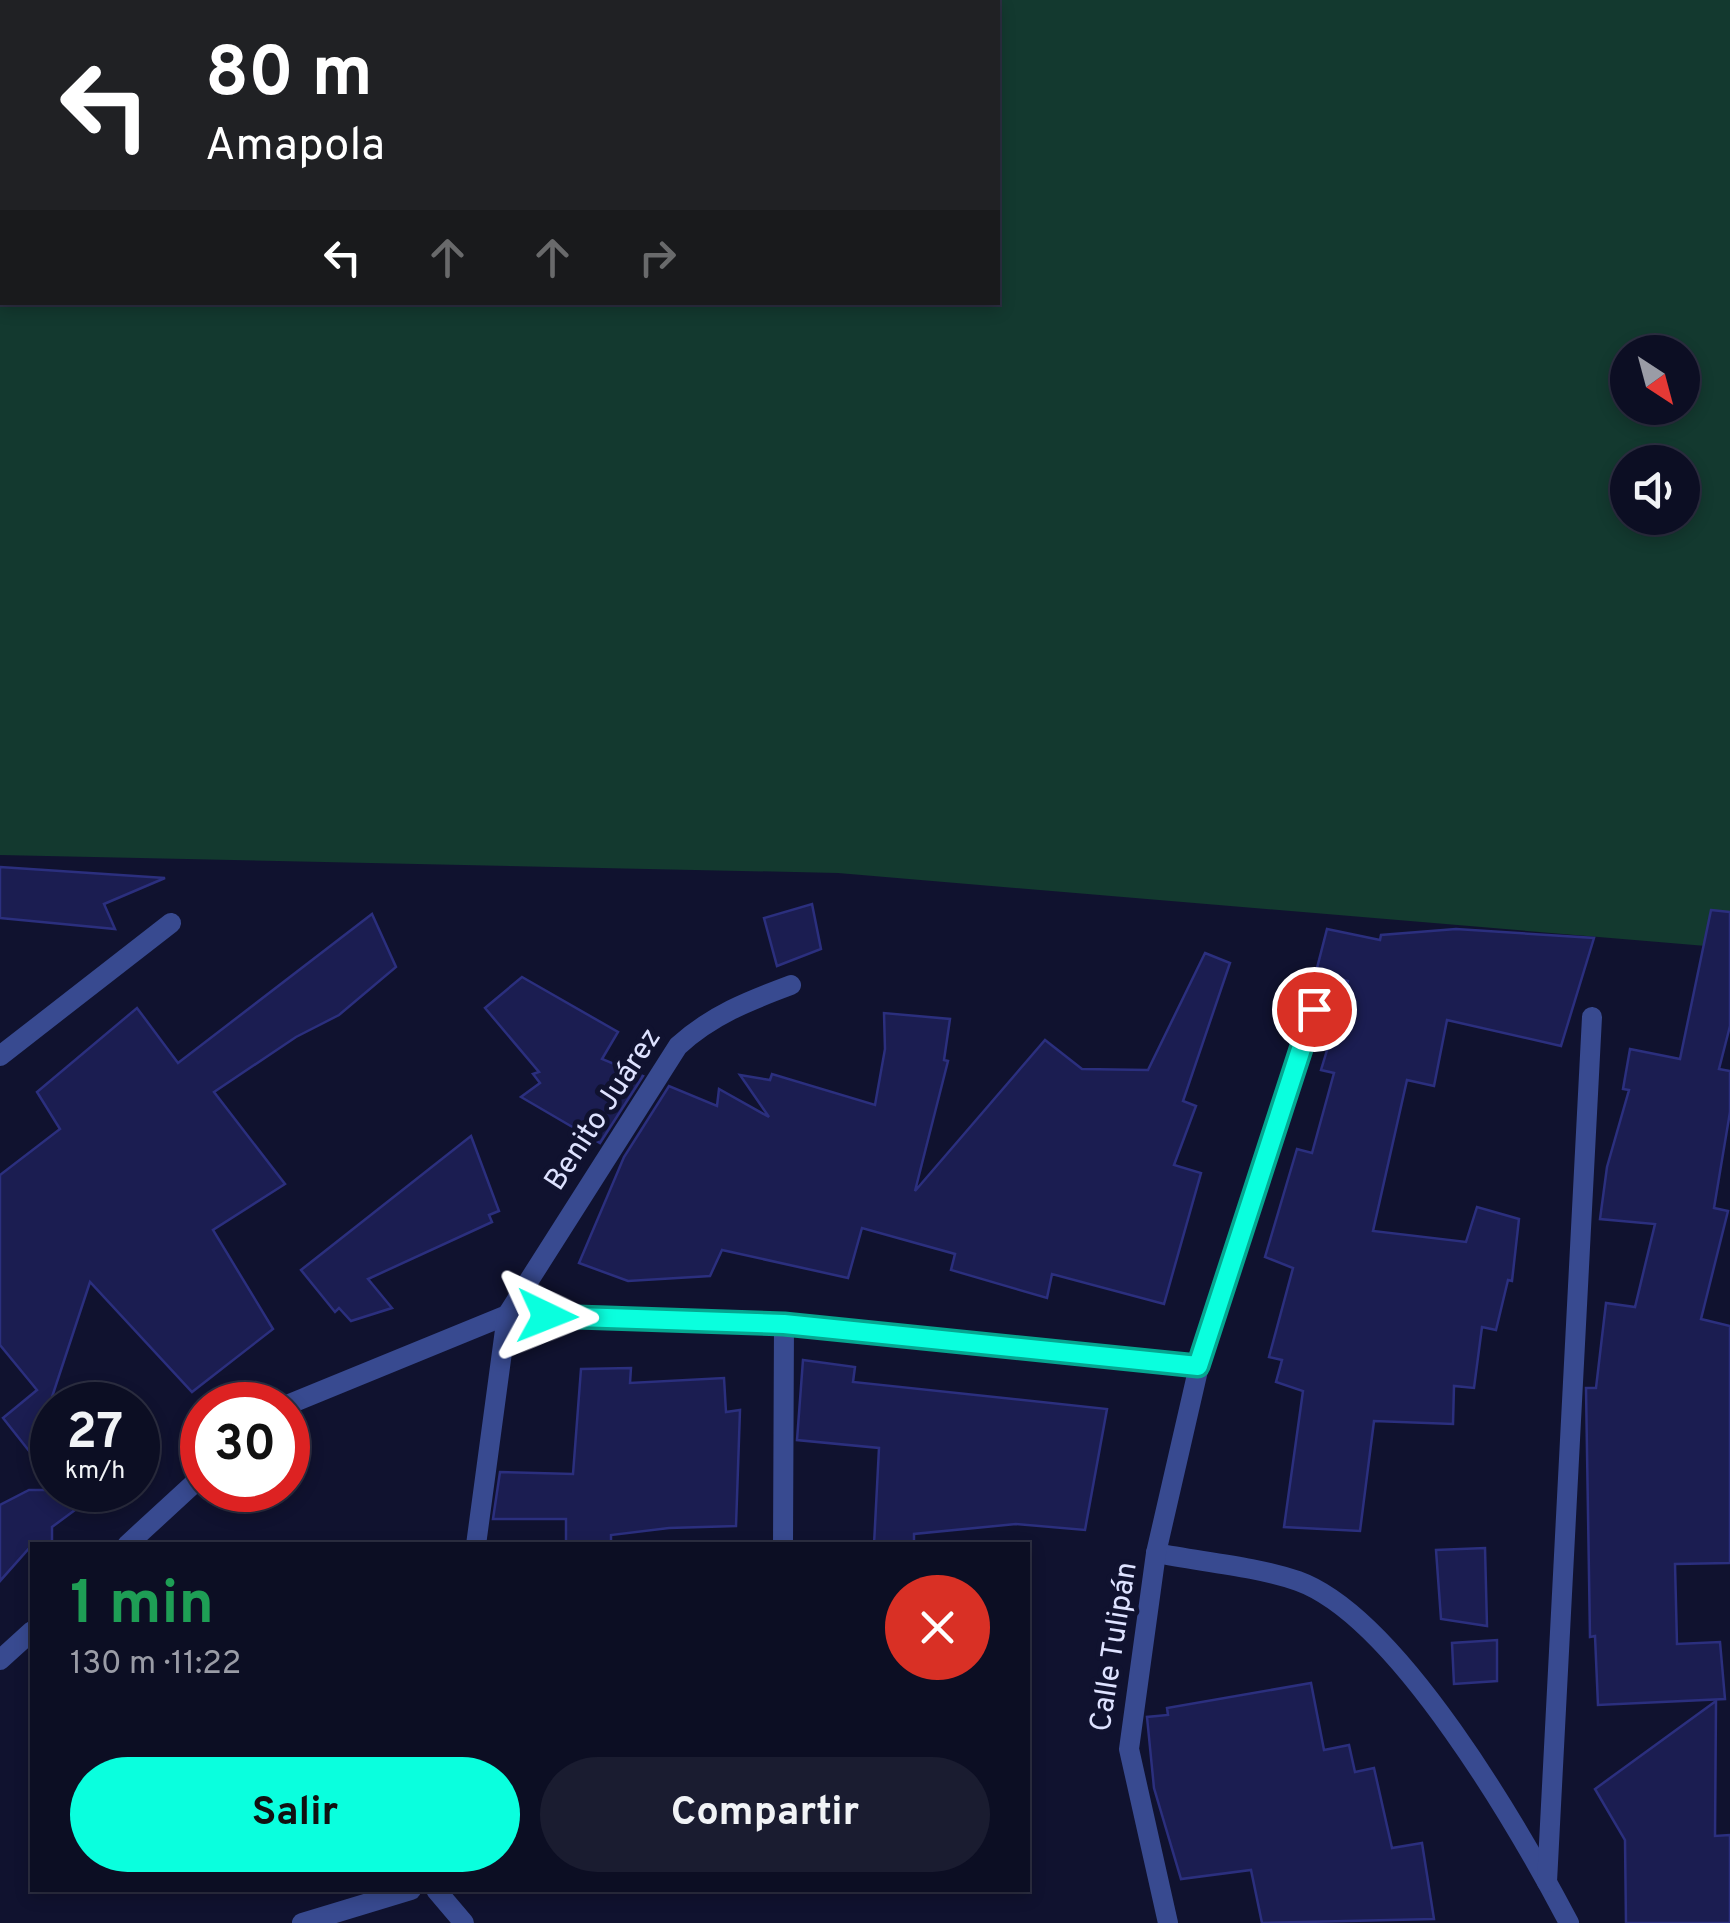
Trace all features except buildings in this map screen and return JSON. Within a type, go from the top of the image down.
[{"type":"street","points":[[0,1056],[172,923]]},
{"type":"street","name":"Benito Juárez","points":[[508,1315],[678,1046],[731,1007],[791,984]]},
{"type":"street","points":[[1156,1553],[1198,1366],[1314,1009]]},
{"type":"street","points":[[1548,1882],[1592,1017]]},
{"type":"street","points":[[476,1542],[508,1315]]},
{"type":"street","points":[[310,1396],[508,1315],[784,1324],[1198,1366]]},
{"type":"street","points":[[783,1542],[784,1324]]},
{"type":"street","points":[[130,1542],[180,1496]]},
{"type":"street","name":"Calle Tulipán","points":[[1168,1923],[1130,1749],[1156,1553],[1300,1582],[1364,1623],[1430,1698],[1570,1923]]},
{"type":"street","points":[[0,1660],[30,1632]]},
{"type":"street","points":[[302,1923],[404,1892]]},
{"type":"street","points":[[438,1892],[464,1923]]},
{"type":"green space","points":[[1000,0],[1730,0],[1730,948],[838,873],[0,855],[0,305],[1000,305]]},
{"type":"route","points":[[547,1316],[784,1324],[1198,1366],[1314,1009]]}]
